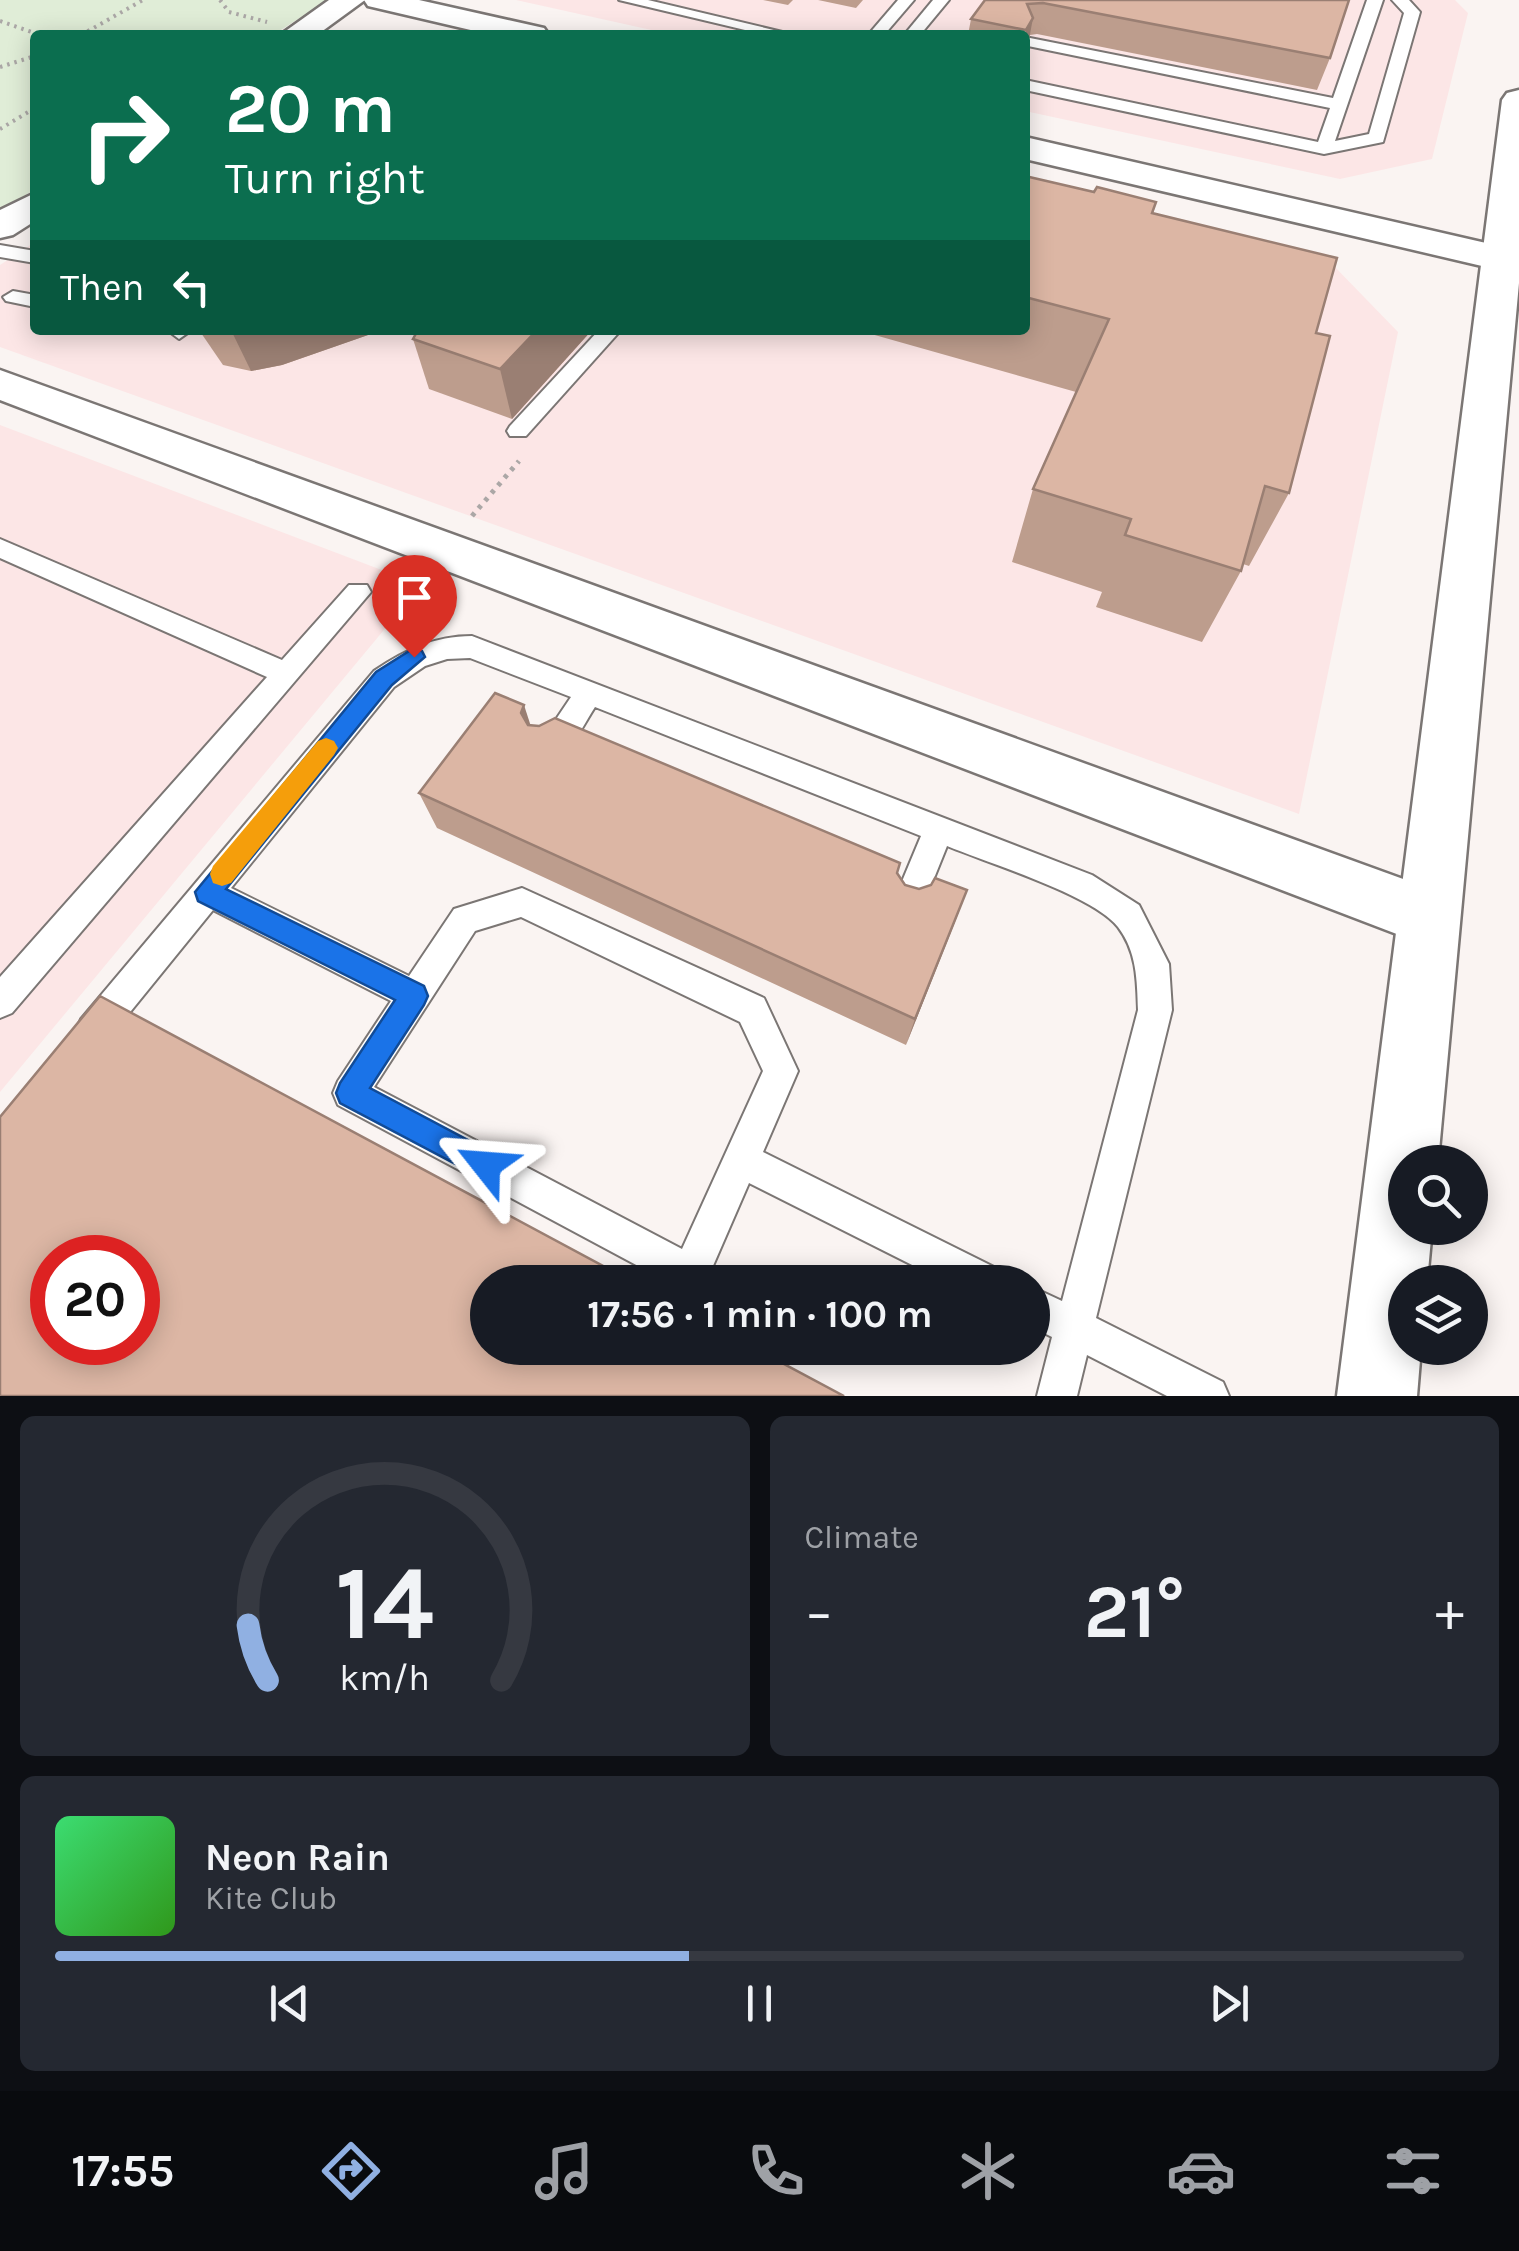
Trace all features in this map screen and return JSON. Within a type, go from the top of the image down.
[{"type":"street","points":[[304,30],[350,0]]},
{"type":"street","points":[[379,0],[511,30]]},
{"type":"street","points":[[1377,1396],[1428,916],[1509,260],[1519,100]]},
{"type":"street","points":[[1030,149],[1509,260]]},
{"type":"street","points":[[0,227],[30,207]]},
{"type":"street","points":[[0,384],[1428,916]]},
{"type":"lane","points":[[627,0],[764,30]]},
{"type":"lane","points":[[880,30],[906,0]]},
{"type":"lane","points":[[916,30],[941,0]]},
{"type":"lane","points":[[1324,149],[1376,0]]},
{"type":"lane","points":[[1030,42],[1324,149],[1376,138],[1412,12],[1400,0]]},
{"type":"lane","points":[[1030,85],[1340,105]]},
{"type":"lane","points":[[0,251],[30,256]]},
{"type":"lane","points":[[13,297],[30,300]]},
{"type":"lane","points":[[518,432],[606,335]]},
{"type":"lane","points":[[0,548],[287,674]]},
{"type":"lane","points":[[0,1002],[358,592]]},
{"type":"lane","points":[[73,1056],[384,679],[414,657],[444,646],[472,648],[1081,886],[1128,915],[1153,964],[1155,1010],[1057,1396]]},
{"type":"lane","points":[[550,749],[590,694]]},
{"type":"lane","points":[[909,902],[939,830]]},
{"type":"lane","points":[[208,892],[414,996]]},
{"type":"lane","points":[[522,902],[752,1010],[780,1071],[690,1274],[350,1093],[414,996],[466,919],[522,902]]},
{"type":"lane","points":[[741,1160],[951,1265]]},
{"type":"lane","points":[[1050,1315],[1209,1396]]},
{"type":"path","points":[[90,30],[143,0]]},
{"type":"path","points":[[220,0],[229,12],[289,30]]},
{"type":"path","points":[[0,20],[30,31]]},
{"type":"path","points":[[0,67],[30,58]]},
{"type":"path","points":[[0,129],[30,111]]},
{"type":"path","points":[[471,517],[494,490]]},
{"type":"shaded area","points":[[516,0],[1455,0],[1468,13],[1432,159],[1340,179],[1030,112],[1030,30],[651,30]]},
{"type":"shaded area","points":[[30,245],[30,335],[1030,335],[1030,329],[1332,264],[1398,332],[1299,814],[0,347],[0,265]]},
{"type":"shaded area","points":[[0,425],[429,588],[393,619],[0,1092]]},
{"type":"green space","points":[[0,0],[328,0],[281,30],[30,30],[30,192],[0,211]]},
{"type":"building","points":[[985,0],[1349,0],[1330,58],[1043,3],[1027,4],[1033,18],[1026,30],[971,19]]},
{"type":"building","points":[[1030,177],[1094,192],[1097,187],[1156,202],[1152,213],[1337,258],[1316,333],[1330,336],[1289,493],[1265,486],[1241,571],[1125,535],[1131,519],[1033,489],[1109,319],[1030,298]]},
{"type":"building","points":[[415,335],[532,335],[500,369],[413,339]]},
{"type":"building","points":[[495,693],[524,705],[521,713],[528,725],[539,726],[555,718],[900,863],[897,873],[905,885],[919,889],[931,885],[935,878],[967,890],[915,1019],[419,793]]},
{"type":"building","points":[[100,996],[601,1265],[470,1265],[470,1365],[786,1365],[844,1396],[0,1396],[0,1117]]},
{"type":"slow traffic","points":[[222,874],[326,748]]},
{"type":"route","points":[[414,657],[384,679],[208,892],[414,996],[350,1093],[486,1165]]}]
